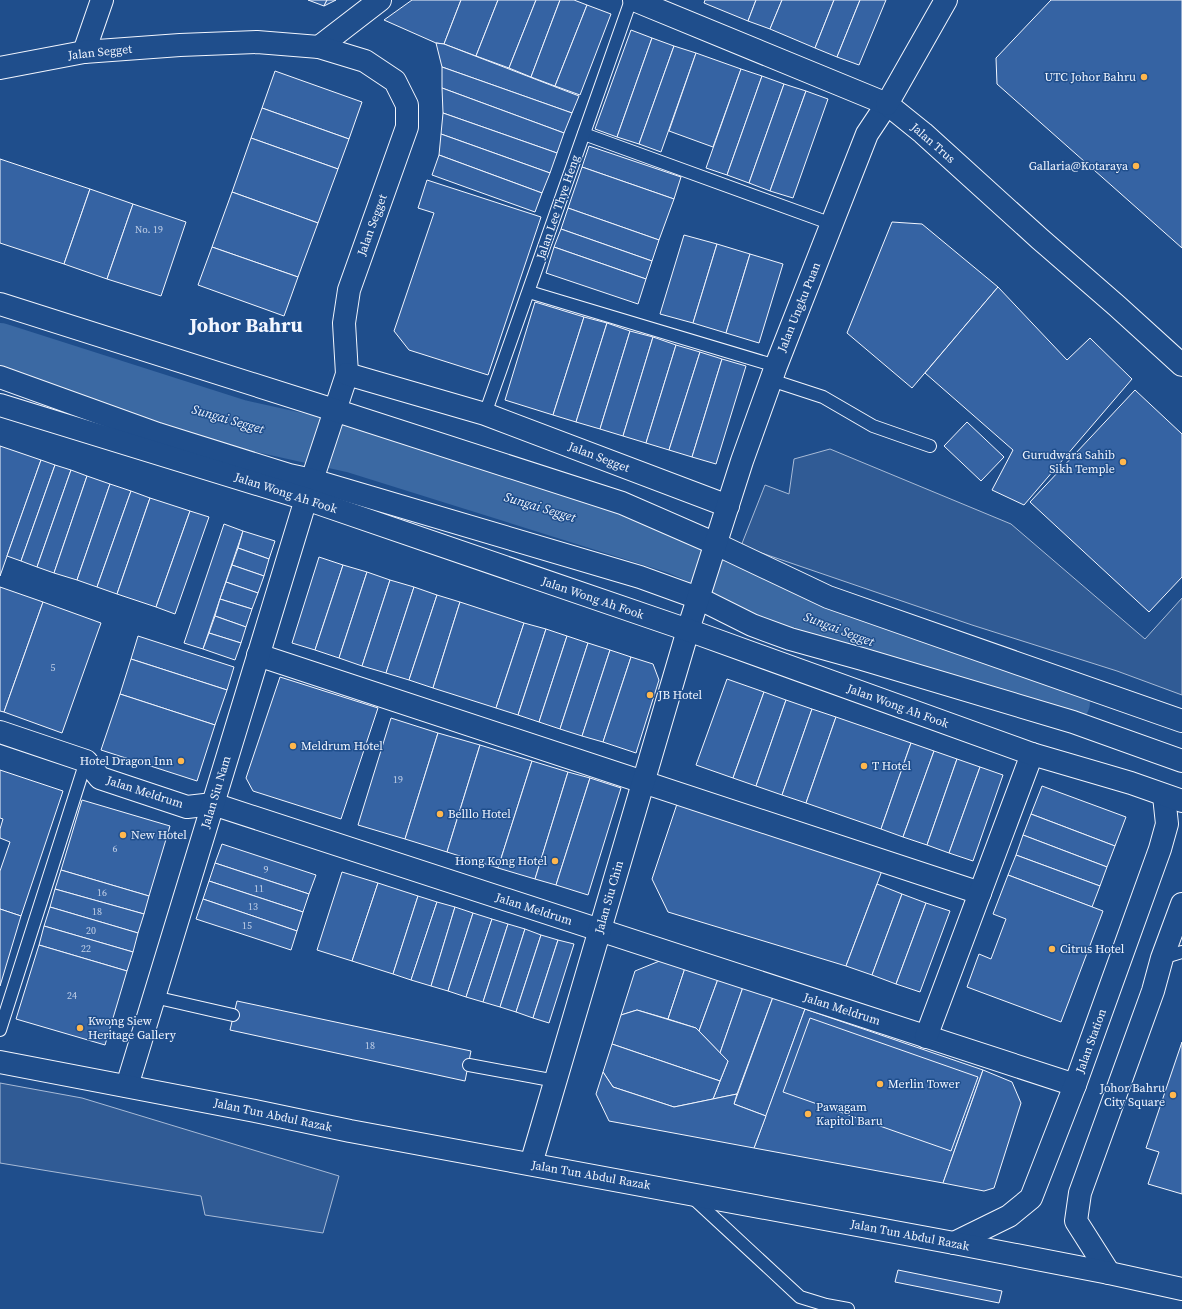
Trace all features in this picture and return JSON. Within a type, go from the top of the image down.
[{"type":"street","points":[[84,52],[102,0]]},
{"type":"street","points":[[319,47],[380,0]]},
{"type":"street","name":"Jalan Trus","points":[[632,0],[887,104],[923,133],[1182,365]]},
{"type":"street","name":"Jalan Ungku Puan","points":[[688,630],[742,461],[773,373],[868,134],[887,104],[946,0]]},
{"type":"street","name":"Jalan Segget","points":[[0,68],[84,52],[180,45],[257,42],[319,47],[365,62],[395,82],[407,105],[407,127],[349,290],[344,323],[347,374],[486,414],[728,506]]},
{"type":"street","points":[[0,304],[333,415],[622,503],[828,596],[1182,721]]},
{"type":"street","name":"Jalan Siu Nam","points":[[127,1086],[312,480],[347,374]]},
{"type":"street","points":[[0,377],[158,434],[289,475],[312,480],[699,596],[752,625],[790,639],[862,658],[1073,722],[1182,762]]},
{"type":"street","name":"Jalan Wong Ah Fook","points":[[0,405],[312,480],[688,630],[1032,754],[1131,783],[1173,798]]},
{"type":"street","name":"Jalan Siu Chin","points":[[531,1164],[688,630]]},
{"type":"street","points":[[258,655],[980,893]]},
{"type":"street","points":[[0,732],[86,761]]},
{"type":"street","points":[[926,1036],[1032,754]]},
{"type":"street","name":"Jalan Meldrum","points":[[86,761],[100,778],[187,806],[213,804],[1074,1085]]},
{"type":"street","name":"Jalan Station","points":[[954,1243],[1009,1216],[1031,1198],[1160,849],[1173,798]]},
{"type":"street","points":[[1109,1273],[1076,1221],[1080,1193],[1153,991],[1172,955],[1182,904]]},
{"type":"street","name":"Jalan Tun Abdul Razak","points":[[0,1062],[255,1110],[350,1131],[954,1243],[1109,1273],[1182,1289]]},
{"type":"lane","name":"Jalan Lee Thye Heng","points":[[486,414],[632,0]]},
{"type":"lane","points":[[584,134],[832,224]]},
{"type":"lane","points":[[529,292],[773,373],[823,397],[873,426],[930,446]]},
{"type":"lane","points":[[0,1030],[86,761]]},
{"type":"lane","points":[[154,997],[233,1015]]},
{"type":"lane","points":[[469,1065],[556,1081]]},
{"type":"lane","points":[[688,1193],[800,1297],[826,1305],[848,1309]]},
{"type":"shaded area","points":[[830,449],[1011,524],[1145,639],[1182,598],[1182,695],[1117,671],[972,625],[741,546],[765,485],[789,494],[794,459]]},
{"type":"shaded area","points":[[0,1083],[82,1098],[339,1176],[323,1233],[205,1215],[201,1196],[0,1163]]},
{"type":"building","points":[[308,0],[327,0],[324,6]]},
{"type":"building","points":[[327,0],[336,0],[324,6]]},
{"type":"building","points":[[412,0],[461,0],[444,44],[436,43],[384,20]]},
{"type":"building","points":[[461,0],[498,0],[476,56],[444,44]]},
{"type":"building","points":[[498,0],[536,0],[509,68],[476,56]]},
{"type":"building","points":[[536,0],[560,0],[531,77],[509,68]]},
{"type":"building","points":[[560,0],[574,0],[587,5],[555,86],[531,77]]},
{"type":"building","points":[[705,0],[756,0],[748,21],[704,3]]},
{"type":"building","points":[[756,0],[782,0],[770,29],[748,21]]},
{"type":"building","points":[[782,0],[834,0],[815,48],[770,29]]},
{"type":"building","points":[[834,0],[860,0],[837,57],[815,48]]},
{"type":"building","points":[[860,0],[886,0],[859,65],[837,57]]},
{"type":"building","name":"Gallaria@Kotaraya","points":[[1051,0],[1182,0],[1182,248],[997,84],[996,58]]},
{"type":"building","points":[[587,5],[611,14],[580,95],[555,86]]},
{"type":"building","points":[[631,30],[652,38],[617,137],[595,129]]},
{"type":"building","points":[[652,38],[674,46],[639,144],[617,137]]},
{"type":"building","points":[[436,43],[444,44],[579,96],[572,113],[442,67]]},
{"type":"building","points":[[674,46],[696,53],[661,152],[639,144]]},
{"type":"building","points":[[696,53],[741,69],[713,147],[669,131]]},
{"type":"building","points":[[442,67],[572,113],[564,133],[442,88]]},
{"type":"building","points":[[741,69],[762,76],[727,175],[706,168]]},
{"type":"building","points":[[275,71],[362,102],[349,139],[262,108]]},
{"type":"building","points":[[762,76],[784,84],[749,183],[727,175]]},
{"type":"building","points":[[784,84],[806,91],[770,191],[749,183]]},
{"type":"building","points":[[442,88],[564,133],[557,153],[443,113]]},
{"type":"building","points":[[806,91],[828,99],[793,198],[770,191]]},
{"type":"building","points":[[262,108],[349,139],[338,169],[251,138]]},
{"type":"building","points":[[443,113],[557,153],[550,173],[441,134]]},
{"type":"building","points":[[441,134],[550,173],[542,193],[439,155]]},
{"type":"building","points":[[251,138],[338,169],[318,223],[232,192]]},
{"type":"building","points":[[589,146],[681,177],[674,199],[582,167]]},
{"type":"building","points":[[439,155],[542,193],[535,212],[432,175]]},
{"type":"building","points":[[0,159],[90,189],[64,264],[0,243]]},
{"type":"building","points":[[582,167],[674,199],[659,240],[568,208]]},
{"type":"building","points":[[427,180],[541,217],[488,375],[409,350],[394,331],[434,213],[418,208]]},
{"type":"building","points":[[90,189],[133,204],[107,279],[64,264]]},
{"type":"building","points":[[232,192],[318,223],[298,277],[212,247]]},
{"type":"building","points":[[133,204],[186,222],[161,296],[107,279]]},
{"type":"building","points":[[568,208],[659,240],[652,261],[561,229]]},
{"type":"building","points":[[892,222],[922,224],[998,287],[912,388],[847,333]]},
{"type":"building","points":[[561,229],[652,261],[646,279],[554,247]]},
{"type":"building","points":[[684,235],[717,244],[693,323],[660,314]]},
{"type":"building","points":[[717,244],[750,254],[726,333],[693,323]]},
{"type":"building","points":[[212,247],[298,277],[284,316],[198,285]]},
{"type":"building","points":[[554,247],[646,279],[638,304],[546,273]]},
{"type":"building","points":[[750,254],[783,264],[759,343],[726,333]]},
{"type":"building","points":[[998,287],[1067,360],[1090,338],[1132,379],[1024,505],[992,490],[1013,450],[925,373]]},
{"type":"building","points":[[535,302],[584,317],[553,415],[505,400]]},
{"type":"building","points":[[584,317],[607,323],[576,422],[553,415]]},
{"type":"building","points":[[607,323],[630,331],[600,429],[576,422]]},
{"type":"building","points":[[630,331],[653,337],[623,436],[600,429]]},
{"type":"building","points":[[653,337],[676,345],[646,443],[623,436]]},
{"type":"building","points":[[676,345],[700,352],[669,450],[646,443]]},
{"type":"building","points":[[700,352],[722,359],[692,457],[669,450]]},
{"type":"building","points":[[722,359],[746,366],[716,464],[692,457]]},
{"type":"building","name":"Gurudwara Sahib Sikh Temple","points":[[1135,390],[1182,434],[1182,577],[1149,612],[1030,502]]},
{"type":"building","points":[[967,422],[1004,457],[981,481],[944,446]]},
{"type":"building","points":[[0,446],[41,460],[0,576]]},
{"type":"building","points":[[41,460],[55,465],[21,561],[7,556]]},
{"type":"building","points":[[55,465],[71,470],[37,567],[21,561]]},
{"type":"building","points":[[71,470],[87,476],[54,573],[37,567]]},
{"type":"building","points":[[87,476],[110,484],[77,580],[54,573]]},
{"type":"building","points":[[110,484],[131,491],[97,587],[77,580]]},
{"type":"building","points":[[131,491],[150,498],[117,594],[97,587]]},
{"type":"building","points":[[150,498],[190,511],[156,607],[117,594]]},
{"type":"building","points":[[190,511],[209,517],[175,614],[156,607]]},
{"type":"building","points":[[224,524],[243,531],[203,649],[184,643]]},
{"type":"building","points":[[243,531],[275,541],[269,559],[238,548]]},
{"type":"building","points":[[238,548],[269,559],[264,576],[232,565]]},
{"type":"building","points":[[319,557],[343,565],[315,650],[292,643]]},
{"type":"building","points":[[232,565],[264,576],[258,593],[226,582]]},
{"type":"building","points":[[343,565],[367,572],[339,658],[315,650]]},
{"type":"building","points":[[367,572],[390,580],[362,666],[339,658]]},
{"type":"building","points":[[390,580],[414,587],[386,673],[362,666]]},
{"type":"building","points":[[226,582],[258,593],[252,609],[220,599]]},
{"type":"building","points":[[0,587],[43,602],[4,712],[0,711]]},
{"type":"building","points":[[414,587],[437,595],[409,680],[386,673]]},
{"type":"building","points":[[437,595],[460,602],[433,688],[409,680]]},
{"type":"building","points":[[220,599],[252,609],[246,627],[215,616]]},
{"type":"building","points":[[43,602],[101,623],[62,733],[4,712]]},
{"type":"building","points":[[460,602],[524,623],[496,708],[433,688]]},
{"type":"building","points":[[215,616],[246,627],[241,643],[209,633]]},
{"type":"building","points":[[524,623],[546,629],[518,715],[496,708]]},
{"type":"building","points":[[546,629],[567,636],[539,722],[518,715]]},
{"type":"building","points":[[209,633],[241,643],[235,660],[203,649]]},
{"type":"building","points":[[138,636],[234,667],[227,690],[131,659]]},
{"type":"building","points":[[567,636],[588,643],[560,729],[539,722]]},
{"type":"building","points":[[588,643],[610,650],[582,736],[560,729]]},
{"type":"building","points":[[610,650],[631,657],[603,742],[582,736]]},
{"type":"building","points":[[631,657],[653,664],[659,680],[636,753],[603,742]]},
{"type":"building","points":[[131,659],[227,690],[215,725],[120,694]]},
{"type":"building","points":[[280,677],[378,708],[341,819],[253,791],[246,778]]},
{"type":"building","points":[[727,679],[764,692],[733,778],[696,765]]},
{"type":"building","points":[[764,692],[786,700],[756,786],[733,778]]},
{"type":"building","points":[[120,694],[215,725],[197,781],[101,750]]},
{"type":"building","points":[[786,700],[812,709],[782,795],[756,786]]},
{"type":"building","points":[[812,709],[836,717],[806,803],[782,795]]},
{"type":"building","points":[[836,717],[911,743],[881,829],[806,803]]},
{"type":"building","points":[[391,718],[438,733],[405,839],[358,825]]},
{"type":"building","points":[[438,733],[480,745],[447,852],[405,839]]},
{"type":"building","points":[[911,743],[934,751],[903,837],[881,829]]},
{"type":"building","points":[[480,745],[532,761],[498,868],[447,852]]},
{"type":"building","points":[[934,751],[957,759],[927,845],[903,837]]},
{"type":"building","points":[[957,759],[980,767],[949,853],[927,845]]},
{"type":"building","points":[[532,761],[568,772],[535,879],[498,868]]},
{"type":"building","points":[[980,767],[1003,775],[973,861],[949,853]]},
{"type":"building","points":[[0,770],[63,791],[21,916],[0,909],[0,871],[10,842],[0,838],[0,829],[3,819],[0,818]]},
{"type":"building","points":[[568,772],[590,778],[556,885],[535,879]]},
{"type":"building","points":[[590,778],[621,788],[588,895],[556,885]]},
{"type":"building","points":[[1042,786],[1126,817],[1115,846],[1031,814]]},
{"type":"building","points":[[82,800],[170,826],[149,896],[61,870]]},
{"type":"building","points":[[678,801],[883,868],[846,966],[668,912],[652,879]]},
{"type":"building","points":[[1031,814],[1115,846],[1107,867],[1023,835]]},
{"type":"building","points":[[1023,835],[1107,867],[1100,886],[1016,855]]},
{"type":"building","points":[[222,844],[316,875],[309,894],[215,863]]},
{"type":"building","points":[[1016,855],[1100,886],[1092,907],[1008,875]]},
{"type":"building","points":[[215,863],[309,894],[303,912],[209,881]]},
{"type":"building","points":[[61,870],[149,896],[144,914],[55,889]]},
{"type":"building","points":[[342,872],[378,883],[352,961],[317,950]]},
{"type":"building","points":[[1008,875],[1103,911],[1061,1022],[967,987],[979,954],[991,959],[1006,919],[993,914]]},
{"type":"building","points":[[209,881],[303,912],[297,931],[203,899]]},
{"type":"building","points":[[378,883],[418,896],[393,974],[352,961]]},
{"type":"building","points":[[877,884],[902,894],[872,975],[846,966]]},
{"type":"building","points":[[55,889],[144,914],[138,933],[50,907]]},
{"type":"building","points":[[902,894],[926,903],[896,984],[872,975]]},
{"type":"building","points":[[418,896],[437,902],[411,980],[393,974]]},
{"type":"building","points":[[203,899],[297,931],[291,950],[196,919]]},
{"type":"building","points":[[437,902],[455,907],[431,986],[411,980]]},
{"type":"building","points":[[926,903],[950,911],[920,992],[896,984]]},
{"type":"building","points":[[50,907],[138,933],[133,952],[44,926]]},
{"type":"building","points":[[455,907],[473,913],[448,991],[431,986]]},
{"type":"building","points":[[0,909],[21,916],[0,986]]},
{"type":"building","points":[[473,913],[492,919],[466,997],[448,991]]},
{"type":"building","points":[[492,919],[508,924],[483,1002],[466,997]]},
{"type":"building","points":[[508,924],[525,929],[500,1007],[483,1002]]},
{"type":"building","points":[[44,926],[133,952],[127,971],[39,945]]},
{"type":"building","points":[[525,929],[541,935],[516,1012],[500,1007]]},
{"type":"building","points":[[541,935],[558,940],[533,1018],[516,1012]]},
{"type":"building","points":[[558,940],[574,944],[549,1023],[533,1018]]},
{"type":"building","points":[[39,945],[127,971],[105,1045],[16,1019]]},
{"type":"building","points":[[662,960],[685,968],[668,1019],[637,1010],[621,1015],[635,971]]},
{"type":"building","points":[[685,968],[718,979],[699,1031],[696,1028],[668,1019]]},
{"type":"building","points":[[718,979],[743,987],[720,1053],[699,1031]]},
{"type":"building","points":[[743,987],[773,997],[737,1094],[713,1099],[728,1061],[720,1053]]},
{"type":"building","points":[[773,997],[805,1009],[766,1116],[734,1104]]},
{"type":"building","points":[[237,1001],[471,1051],[465,1081],[230,1030]]},
{"type":"building","points":[[805,1009],[983,1070],[943,1183],[754,1148]]},
{"type":"building","points":[[637,1010],[696,1028],[728,1061],[720,1081],[612,1044],[621,1015]]},
{"type":"building","name":"Merlin Tower","points":[[810,1018],[978,1077],[951,1151],[783,1092]]},
{"type":"building","name":"Johor Bahru City Square","points":[[1182,1042],[1182,1194],[1148,1184],[1159,1152],[1146,1148]]},
{"type":"building","points":[[612,1044],[720,1081],[713,1099],[674,1107],[613,1087],[603,1072]]},
{"type":"building","points":[[983,1070],[1012,1082],[1021,1103],[994,1188],[984,1191],[943,1183]]},
{"type":"building","points":[[603,1072],[613,1087],[674,1107],[737,1094],[734,1104],[766,1116],[754,1148],[609,1121],[596,1094]]},
{"type":"building","points":[[898,1270],[1002,1291],[999,1303],[895,1282]]},
{"type":"waterway","name":"Sungai Segget","points":[[0,347],[241,424],[354,449],[676,550],[726,572],[807,618],[881,645],[1066,702]]},
{"type":"place","name":"UTC Johor Bahru","points":[[1144,77]]},
{"type":"place","name":"Gallaria@Kotaraya","points":[[1136,166]]},
{"type":"place","name":"Gurudwara Sahib Sikh Temple","points":[[1123,462]]},
{"type":"place","name":"JB Hotel","points":[[650,695]]},
{"type":"place","name":"Meldrum Hotel","points":[[293,746]]},
{"type":"place","name":"Hotel Dragon Inn","points":[[181,761]]},
{"type":"place","name":"T Hotel","points":[[864,766]]},
{"type":"place","name":"Belllo Hotel","points":[[440,814]]},
{"type":"place","name":"New Hotel","points":[[123,835]]},
{"type":"place","name":"Hong Kong Hotel","points":[[555,861]]},
{"type":"place","name":"Citrus Hotel","points":[[1052,949]]},
{"type":"place","name":"Kwong Siew Heritage Gallery","points":[[80,1028]]},
{"type":"place","name":"Merlin Tower","points":[[880,1084]]},
{"type":"place","name":"Johor Bahru City Square","points":[[1173,1095]]},
{"type":"place","name":"Pawagam Kapitol Baru","points":[[808,1114]]},
{"type":"district","name":"Johor Bahru","points":[[246,325]]}]
